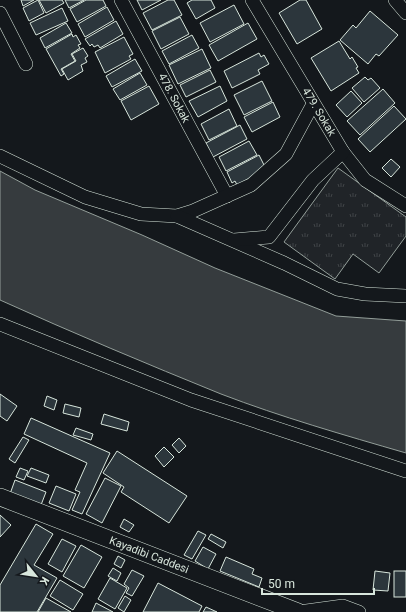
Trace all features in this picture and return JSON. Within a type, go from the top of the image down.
[{"type":"street","name":"478. Sokak","points":[[121,0],[227,196]]},
{"type":"street","name":"479. Sokak","points":[[252,0],[343,152],[365,180],[406,206]]},
{"type":"street","points":[[395,0],[406,13]]},
{"type":"street","points":[[0,13],[26,64]]},
{"type":"street","points":[[177,216],[251,185],[286,154],[313,104]]},
{"type":"street","points":[[232,241],[269,237],[313,180],[343,152]]},
{"type":"street","points":[[0,156],[85,197],[141,214],[177,216],[337,289],[365,294],[406,296]]},
{"type":"street","points":[[0,324],[191,400],[406,471]]},
{"type":"street","name":"Kayadibi Caddesi","points":[[0,497],[298,612]]},
{"type":"street","points":[[298,612],[343,606],[359,612]]},
{"type":"green space","points":[[338,168],[406,217],[406,236],[379,273],[353,254],[335,279],[284,242]]},
{"type":"shaded area","points":[[0,171],[35,190],[142,235],[215,268],[336,316],[406,321],[406,453],[290,418],[221,394],[0,300]]},
{"type":"building","points":[[21,0],[34,0],[23,6]]},
{"type":"building","points":[[38,0],[44,13],[29,21],[23,8]]},
{"type":"building","points":[[39,0],[62,0],[64,3],[46,13]]},
{"type":"building","points":[[65,0],[84,0],[69,8]]},
{"type":"building","points":[[86,0],[103,0],[106,6],[77,22],[70,9]]},
{"type":"building","points":[[137,0],[161,0],[142,10]]},
{"type":"building","points":[[168,0],[174,0],[182,15],[152,30],[143,13]]},
{"type":"building","points":[[192,0],[211,0],[215,8],[196,19],[187,3]]},
{"type":"building","points":[[300,0],[306,0],[322,29],[297,44],[279,13]]},
{"type":"building","points":[[234,5],[244,24],[210,42],[200,23]]},
{"type":"building","points":[[107,7],[114,20],[85,37],[78,24]]},
{"type":"building","points":[[62,8],[68,21],[36,35],[30,23]]},
{"type":"building","points":[[370,11],[398,35],[379,56],[376,54],[368,64],[340,40],[353,25],[356,28]]},
{"type":"building","points":[[180,17],[189,34],[161,49],[152,31]]},
{"type":"building","points":[[116,21],[123,34],[100,48],[98,45],[94,47],[92,44],[90,46],[85,39]]},
{"type":"building","points":[[66,23],[72,33],[45,48],[40,38]]},
{"type":"building","points":[[248,23],[257,39],[218,61],[209,45]]},
{"type":"building","points":[[72,34],[73,37],[76,35],[81,44],[78,45],[80,48],[71,54],[75,61],[61,69],[64,74],[61,76],[46,49]]},
{"type":"building","points":[[192,35],[199,48],[169,64],[162,51]]},
{"type":"building","points":[[124,37],[133,54],[129,56],[131,59],[105,73],[95,52]]},
{"type":"building","points":[[339,41],[350,59],[352,57],[358,67],[356,68],[359,73],[331,91],[311,58]]},
{"type":"building","points":[[83,48],[88,56],[85,58],[87,62],[81,65],[83,71],[68,80],[62,69],[76,61],[72,54]]},
{"type":"building","points":[[202,49],[211,68],[178,84],[169,65]]},
{"type":"building","points":[[259,53],[261,57],[264,55],[269,64],[258,70],[260,74],[232,88],[224,71]]},
{"type":"building","points":[[135,59],[142,71],[112,87],[106,76]]},
{"type":"building","points":[[210,70],[216,82],[186,97],[180,85]]},
{"type":"building","points":[[140,73],[147,85],[120,100],[113,89]]},
{"type":"building","points":[[365,77],[368,80],[371,78],[380,88],[364,102],[352,88]]},
{"type":"building","points":[[262,81],[272,101],[244,115],[234,95]]},
{"type":"building","points":[[149,86],[159,104],[131,120],[121,101]]},
{"type":"building","points":[[220,86],[227,101],[198,117],[189,101]]},
{"type":"building","points":[[383,89],[395,103],[360,135],[347,121]]},
{"type":"building","points":[[351,91],[362,103],[347,117],[336,105]]},
{"type":"building","points":[[273,102],[280,117],[252,132],[244,117]]},
{"type":"building","points":[[394,106],[406,119],[370,152],[358,139]]},
{"type":"building","points":[[229,109],[237,126],[209,140],[201,124]]},
{"type":"building","points":[[240,125],[247,139],[213,157],[206,143]]},
{"type":"building","points":[[249,141],[257,155],[226,171],[219,157]]},
{"type":"building","points":[[259,155],[266,169],[237,185],[235,181],[232,183],[227,172]]},
{"type":"building","points":[[391,159],[400,167],[391,177],[382,168]]},
{"type":"building","points":[[0,394],[17,406],[7,421],[0,416]]},
{"type":"building","points":[[47,396],[57,400],[54,410],[44,406]]},
{"type":"building","points":[[65,404],[81,408],[79,417],[63,413]]},
{"type":"building","points":[[104,414],[129,422],[127,431],[101,424]]},
{"type":"building","points":[[31,418],[110,453],[82,514],[72,510],[80,492],[75,490],[87,463],[24,434]]},
{"type":"building","points":[[76,428],[93,434],[91,440],[73,435]]},
{"type":"building","points":[[23,437],[29,440],[15,463],[9,459]]},
{"type":"building","points":[[179,438],[186,446],[179,453],[172,445]]},
{"type":"building","points":[[164,447],[174,457],[164,467],[155,456]]},
{"type":"building","points":[[117,451],[187,496],[169,523],[121,492],[124,487],[103,473]]},
{"type":"building","points":[[20,468],[28,471],[24,480],[16,477]]},
{"type":"building","points":[[31,468],[49,475],[46,483],[27,476]]},
{"type":"building","points":[[105,478],[121,486],[102,523],[86,514]]},
{"type":"building","points":[[15,480],[46,492],[41,505],[10,494]]},
{"type":"building","points":[[56,486],[76,494],[69,511],[49,503]]},
{"type":"building","points":[[0,515],[11,525],[0,537]]},
{"type":"building","points":[[124,519],[134,525],[129,532],[120,527]]},
{"type":"building","points":[[36,524],[53,534],[34,565],[57,578],[37,612],[0,612],[0,585]]},
{"type":"building","points":[[198,531],[206,535],[192,559],[184,555]]},
{"type":"building","points":[[211,534],[226,542],[223,548],[208,539]]},
{"type":"building","points":[[62,539],[76,546],[62,572],[48,564]]},
{"type":"building","points":[[81,545],[102,557],[84,588],[63,576]]},
{"type":"building","points":[[203,547],[216,554],[208,569],[195,561]]},
{"type":"building","points":[[118,556],[125,560],[121,568],[114,564]]},
{"type":"building","points":[[226,557],[254,569],[252,574],[262,578],[259,587],[220,571]]},
{"type":"building","points":[[113,568],[121,573],[117,581],[108,576]]},
{"type":"building","points":[[132,570],[144,576],[132,596],[126,593],[129,588],[124,584]]},
{"type":"building","points":[[375,571],[390,573],[388,591],[373,590]]},
{"type":"building","points":[[394,571],[406,571],[406,597],[394,597]]},
{"type":"building","points":[[110,578],[127,588],[115,609],[98,599]]},
{"type":"building","points":[[60,580],[83,594],[73,610],[50,596]]},
{"type":"building","points":[[158,583],[202,606],[199,612],[143,612]]},
{"type":"building","points":[[125,596],[131,600],[124,612],[118,608]]},
{"type":"building","points":[[46,598],[71,612],[38,612]]},
{"type":"building","points":[[96,603],[113,612],[92,612]]},
{"type":"building","points":[[206,607],[217,612],[203,612]]}]
